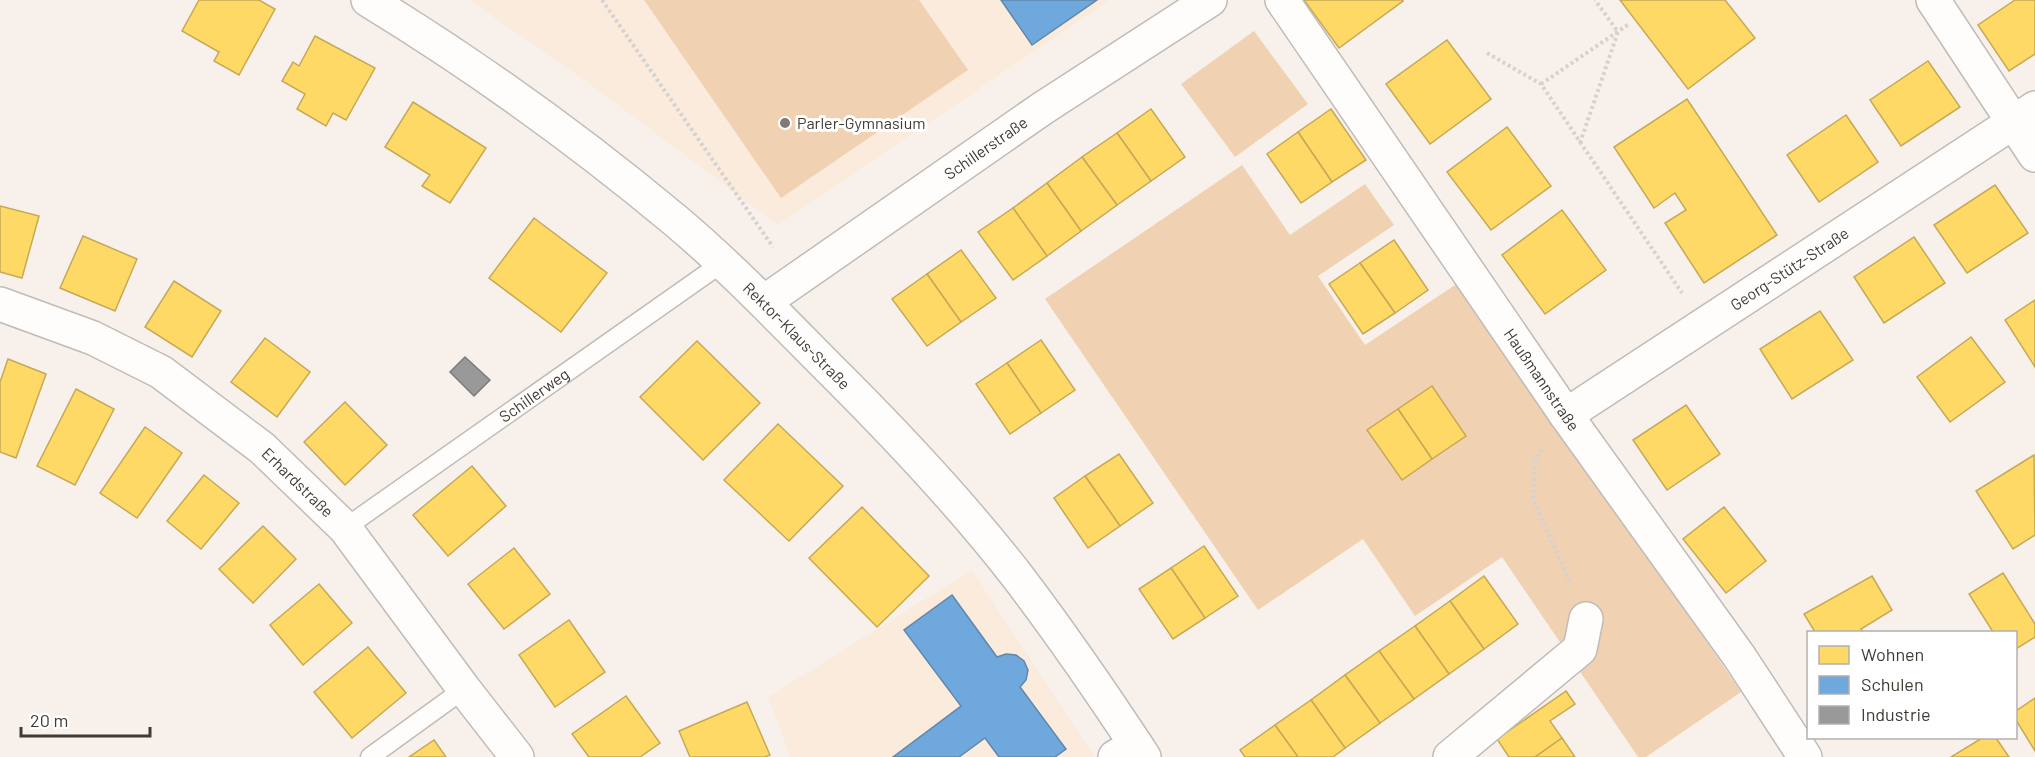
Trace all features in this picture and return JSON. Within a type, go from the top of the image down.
[{"type":"street","name":"Rektor-Klaus-Straße","points":[[368,0],[433,40],[543,117],[676,221],[764,302],[881,420],[969,518],[1017,577],[1132,753]]},
{"type":"street","name":"Schillerstraße","points":[[764,302],[1043,108],[1210,0]]},
{"type":"street","name":"Haußmannstraße","points":[[1282,0],[1566,415],[1739,656],[1805,757]]},
{"type":"street","points":[[1933,0],[2024,115],[2035,155]]},
{"type":"street","name":"Georg-Stütz-Straße","points":[[1566,415],[2024,115]]},
{"type":"street","name":"Erhardstraße","points":[[0,304],[93,338],[161,372],[262,448],[345,528],[517,757]]},
{"type":"street","points":[[1450,757],[1580,650],[1586,619]]},
{"type":"lane","name":"Schillerweg","points":[[345,528],[723,263]]},
{"type":"lane","points":[[370,757],[464,689]]},
{"type":"path","points":[[602,0],[795,280]]},
{"type":"path","points":[[1595,0],[1618,32]]},
{"type":"path","points":[[1541,84],[1629,24]]},
{"type":"path","points":[[1580,144],[1618,32]]},
{"type":"path","points":[[1487,53],[1541,84],[1704,326]]},
{"type":"path","points":[[1566,415],[1535,460],[1533,499],[1586,619]]},
{"type":"shaded area","name":"Parler-Gymnasium","points":[[469,0],[1110,0],[778,225],[587,82]]},
{"type":"shaded area","points":[[644,0],[919,0],[968,70],[781,198]]},
{"type":"shaded area","points":[[1254,31],[1308,104],[1235,157],[1181,84]]},
{"type":"shaded area","points":[[1242,165],[1290,235],[1365,184],[1394,225],[1318,276],[1365,345],[1461,281],[1741,692],[1646,757],[1638,757],[1502,557],[1415,616],[1363,539],[1258,610],[1045,299]]},
{"type":"shaded area","points":[[972,570],[1095,757],[790,757],[768,697]]},
{"type":"building: Wohnen","points":[[199,0],[259,0],[275,9],[239,75],[214,61],[219,52],[182,31]]},
{"type":"building: Wohnen","points":[[1304,0],[1403,0],[1403,1],[1339,48]]},
{"type":"building: Wohnen","points":[[1620,0],[1725,0],[1755,38],[1688,89]]},
{"type":"building: Wohnen","points":[[2015,0],[2035,0],[2035,54],[2009,71],[1978,25]]},
{"type":"building: Wohnen","points":[[315,36],[375,68],[346,120],[333,113],[326,126],[297,109],[305,94],[282,81],[293,62],[299,66]]},
{"type":"building: Wohnen","points":[[1447,40],[1491,99],[1430,144],[1386,84]]},
{"type":"building: Wohnen","points":[[1928,61],[1960,107],[1901,146],[1870,100]]},
{"type":"building: Wohnen","points":[[1687,99],[1777,235],[1704,283],[1665,223],[1686,210],[1675,193],[1654,208],[1614,147]]},
{"type":"building: Wohnen","points":[[413,102],[486,148],[450,203],[422,186],[430,175],[385,147]]},
{"type":"building: Wohnen","points":[[1151,109],[1185,157],[1151,181],[1117,133]]},
{"type":"building: Wohnen","points":[[1331,109],[1366,160],[1332,182],[1298,132]]},
{"type":"building: Wohnen","points":[[1846,115],[1878,162],[1819,202],[1787,155]]},
{"type":"building: Wohnen","points":[[1507,127],[1551,186],[1491,230],[1447,172]]},
{"type":"building: Wohnen","points":[[1298,132],[1332,182],[1301,203],[1267,154]]},
{"type":"building: Wohnen","points":[[1117,133],[1151,181],[1117,205],[1082,157]]},
{"type":"building: Wohnen","points":[[1082,157],[1117,205],[1081,231],[1047,183]]},
{"type":"building: Wohnen","points":[[1047,183],[1081,231],[1047,256],[1013,208]]},
{"type":"building: Wohnen","points":[[1995,185],[2028,233],[1967,273],[1934,225]]},
{"type":"building: Wohnen","points":[[0,206],[39,216],[22,278],[0,272]]},
{"type":"building: Wohnen","points":[[1013,208],[1047,256],[1013,280],[978,232]]},
{"type":"building: Wohnen","points":[[1562,210],[1606,270],[1545,314],[1502,255]]},
{"type":"building: Wohnen","points":[[534,218],[607,273],[561,332],[489,278]]},
{"type":"building: Wohnen","points":[[83,236],[137,259],[115,311],[60,288]]},
{"type":"building: Wohnen","points":[[1914,237],[1945,283],[1884,323],[1854,277]]},
{"type":"building: Wohnen","points":[[1394,240],[1428,290],[1395,313],[1360,263]]},
{"type":"building: Wohnen","points":[[961,250],[996,298],[961,322],[927,274]]},
{"type":"building: Wohnen","points":[[1360,263],[1395,313],[1363,334],[1329,284]]},
{"type":"building: Wohnen","points":[[927,274],[961,322],[927,346],[892,299]]},
{"type":"building: Wohnen","points":[[174,281],[221,311],[192,357],[145,327]]},
{"type":"building: Wohnen","points":[[2035,300],[2035,367],[2005,320]]},
{"type":"building: Wohnen","points":[[1820,311],[1853,360],[1792,399],[1760,349]]},
{"type":"building: Wohnen","points":[[1971,337],[2005,382],[1950,422],[1917,377]]},
{"type":"building: Wohnen","points":[[265,338],[310,372],[277,417],[231,382]]},
{"type":"building: Wohnen","points":[[1041,340],[1075,390],[1041,413],[1007,363]]},
{"type":"building: Wohnen","points":[[697,341],[760,403],[703,460],[640,397]]},
{"type":"building: Wohnen","points":[[8,359],[46,374],[16,458],[0,452],[0,382]]},
{"type":"building: Wohnen","points":[[1007,363],[1041,413],[1010,434],[976,384]]},
{"type":"building: Wohnen","points":[[1432,386],[1466,436],[1432,459],[1398,409]]},
{"type":"building: Wohnen","points":[[76,389],[114,409],[75,485],[37,466]]},
{"type":"building: Wohnen","points":[[345,402],[387,445],[345,485],[304,442]]},
{"type":"building: Wohnen","points":[[1686,405],[1720,454],[1667,490],[1633,440]]},
{"type":"building: Wohnen","points":[[1398,409],[1432,459],[1402,480],[1367,430]]},
{"type":"building: Wohnen","points":[[778,424],[843,486],[789,541],[724,480]]},
{"type":"building: Wohnen","points":[[145,427],[182,453],[137,518],[100,493]]},
{"type":"building: Wohnen","points":[[1119,454],[1153,503],[1120,526],[1085,476]]},
{"type":"building: Wohnen","points":[[2034,455],[2035,535],[2013,549],[1976,491]]},
{"type":"building: Wohnen","points":[[472,466],[506,506],[448,556],[413,515]]},
{"type":"building: Wohnen","points":[[204,475],[239,503],[201,549],[167,521]]},
{"type":"building: Wohnen","points":[[1085,476],[1120,526],[1088,548],[1054,498]]},
{"type":"building: Wohnen","points":[[862,507],[929,576],[877,627],[809,558]]},
{"type":"building: Wohnen","points":[[1724,507],[1766,561],[1726,593],[1683,539]]},
{"type":"building: Wohnen","points":[[263,526],[296,559],[253,603],[219,569]]},
{"type":"building: Wohnen","points":[[1204,546],[1238,596],[1205,618],[1171,568]]},
{"type":"building: Wohnen","points":[[514,548],[550,594],[504,629],[468,584]]},
{"type":"building: Wohnen","points":[[1171,568],[1205,618],[1173,639],[1139,589]]},
{"type":"building: Wohnen","points":[[2003,573],[2035,624],[2035,637],[2017,648],[2017,631],[1992,631],[1969,594]]},
{"type":"building: Wohnen","points":[[1484,576],[1518,624],[1484,649],[1450,601]]},
{"type":"building: Wohnen","points":[[1872,576],[1892,610],[1861,629],[1862,631],[1814,631],[1804,614]]},
{"type":"building: Wohnen","points":[[319,584],[352,623],[303,665],[270,625]]},
{"type":"building: Wohnen","points":[[1450,601],[1484,649],[1449,674],[1415,626]]},
{"type":"building: Wohnen","points":[[569,620],[605,672],[555,707],[519,655]]},
{"type":"building: Wohnen","points":[[1415,626],[1449,674],[1414,699],[1379,651]]},
{"type":"building: Wohnen","points":[[368,647],[406,693],[352,738],[314,692]]},
{"type":"building: Wohnen","points":[[1379,651],[1414,699],[1380,723],[1345,675]]},
{"type":"building: Wohnen","points":[[1345,675],[1380,723],[1345,748],[1311,700]]},
{"type":"building: Wohnen","points":[[1566,691],[1575,704],[1550,721],[1562,738],[1535,757],[1509,757],[1497,739]]},
{"type":"building: Wohnen","points":[[626,696],[660,743],[640,757],[589,757],[572,734]]},
{"type":"building: Wohnen","points":[[2035,698],[2035,751],[2017,722],[2017,710]]},
{"type":"building: Wohnen","points":[[1311,700],[1345,748],[1333,757],[1298,757],[1275,725]]},
{"type":"building: Wohnen","points":[[747,702],[770,755],[765,757],[690,757],[679,731]]},
{"type":"building: Wohnen","points":[[1275,725],[1298,757],[1245,757],[1240,750]]},
{"type":"building: Wohnen","points":[[1562,738],[1575,757],[1535,757]]},
{"type":"building: Wohnen","points":[[1980,739],[1997,739],[2009,757],[1951,757]]},
{"type":"building: Wohnen","points":[[434,740],[446,757],[409,757]]},
{"type":"building: Schulen","points":[[1001,0],[1097,0],[1032,45]]},
{"type":"building: Schulen","points":[[952,595],[997,657],[1006,654],[1016,655],[1024,661],[1028,670],[1026,680],[1020,687],[1066,749],[1055,757],[999,757],[985,738],[959,757],[893,757],[961,706],[904,630]]},
{"type":"building: Industrie","points":[[465,357],[490,380],[474,396],[450,372]]},
{"type":"place","name":"Parler-Gymnasium","points":[[785,123]]}]
